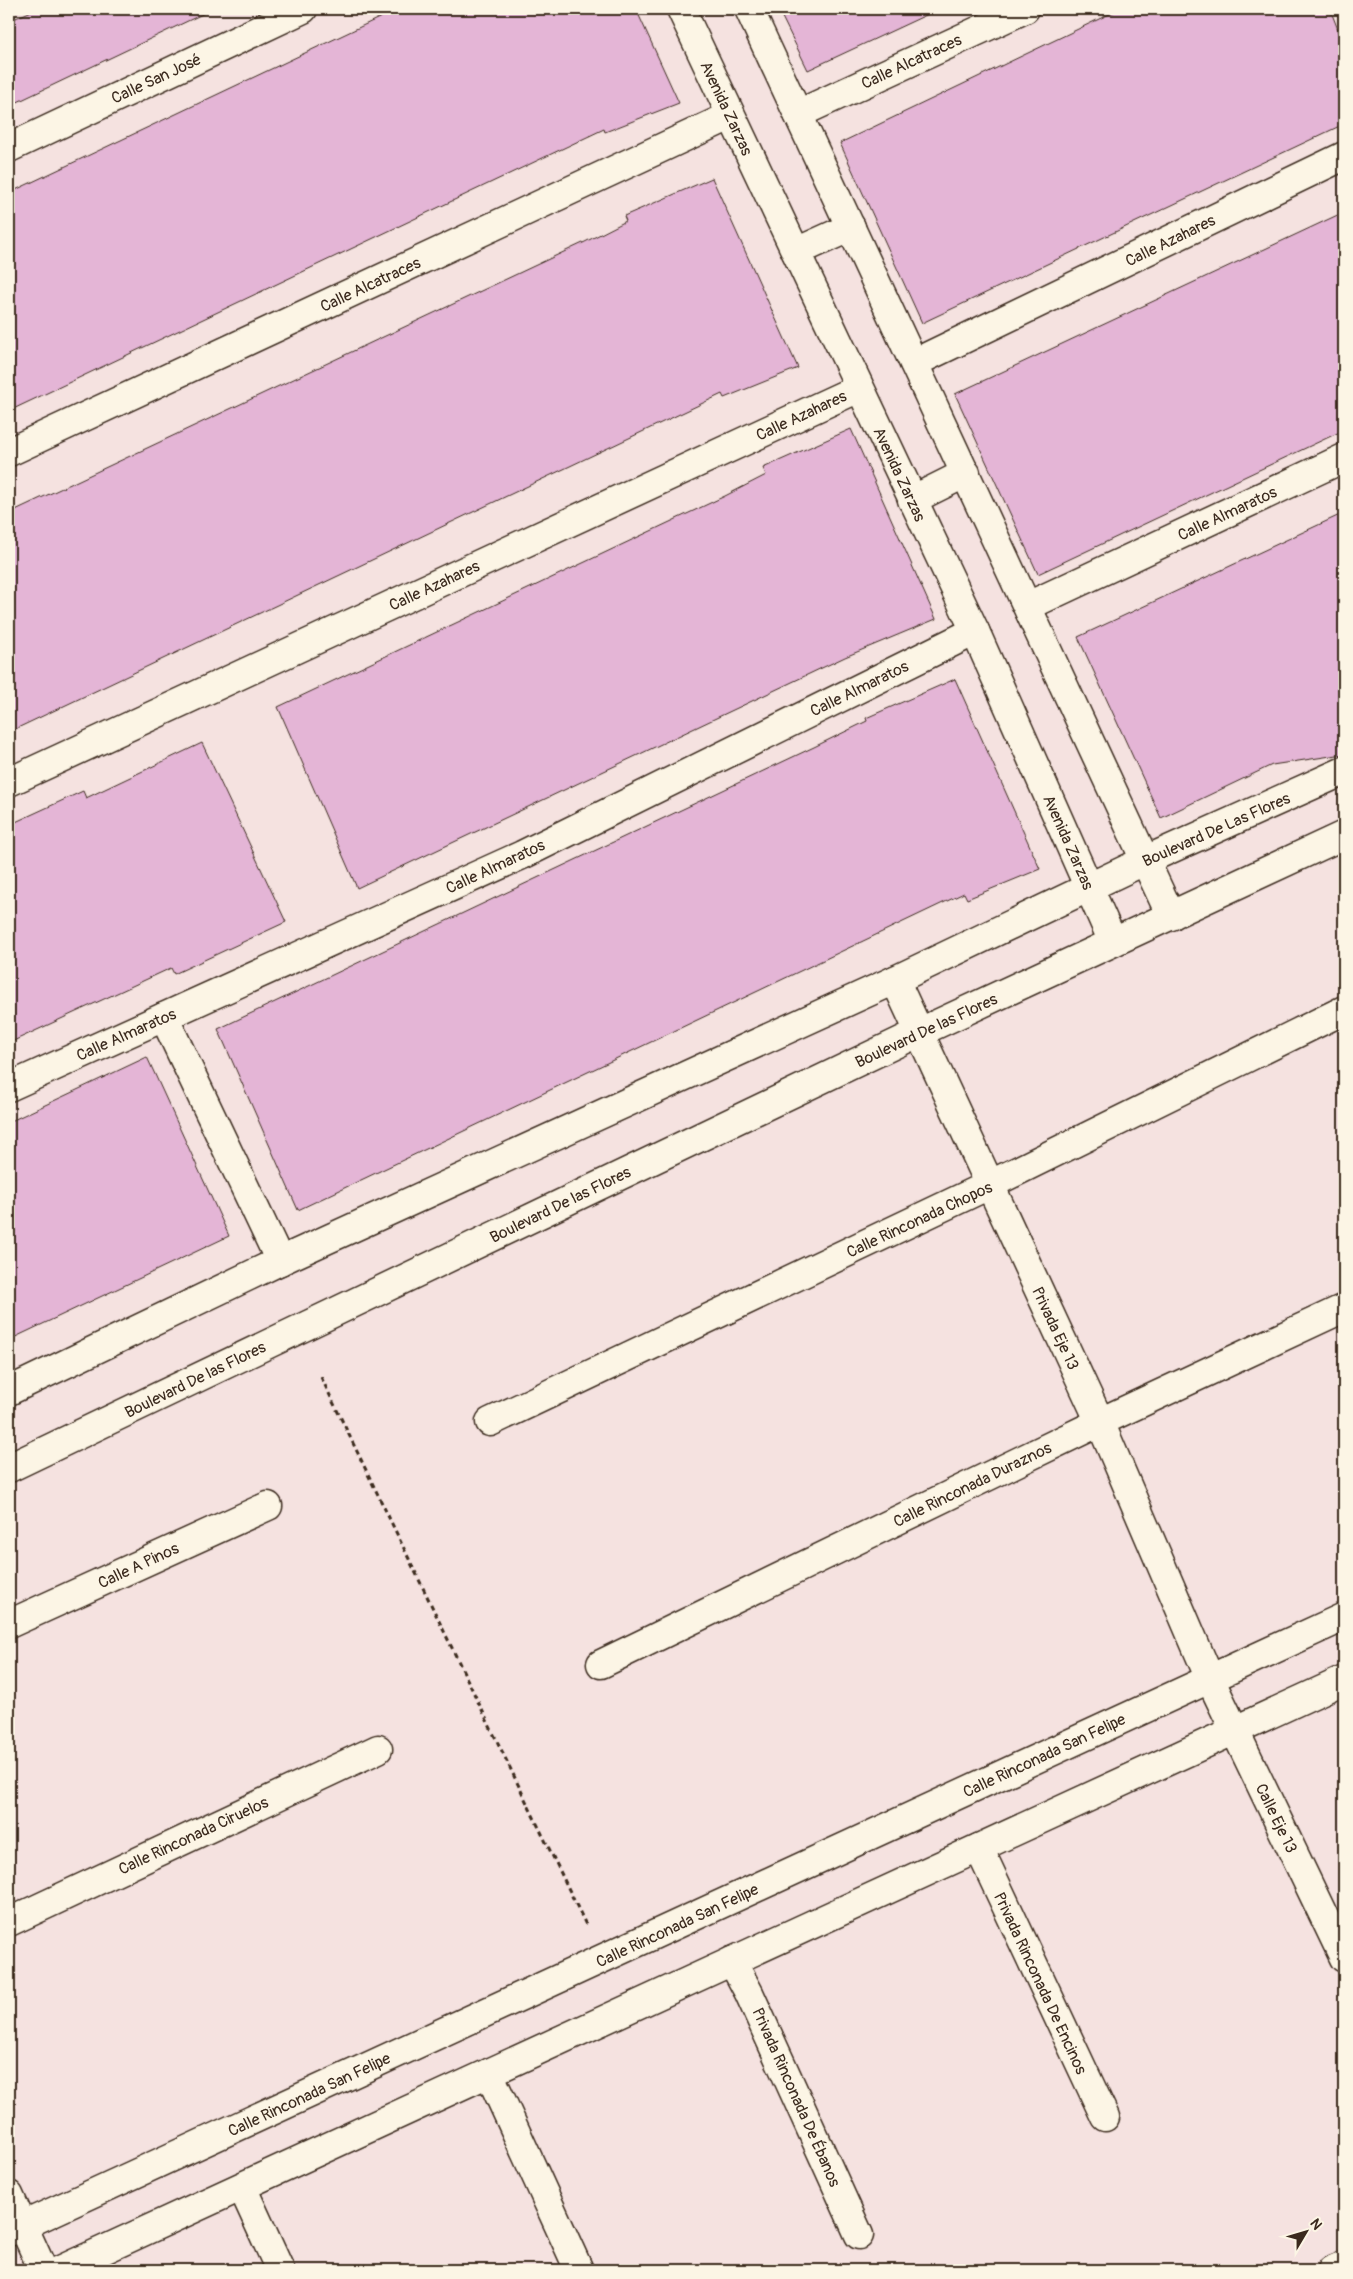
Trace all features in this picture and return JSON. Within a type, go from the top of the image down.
[{"type":"street","name":"Calle San José","points":[[9,148],[303,9]]},
{"type":"street","name":"Avenida Zarzas","points":[[681,9],[975,631],[1113,942]]},
{"type":"street","points":[[749,9],[1171,916]]},
{"type":"street","name":"Calle Alcatraces","points":[[798,114],[1025,9]]},
{"type":"street","name":"Calle Alcatraces","points":[[9,452],[730,116]]},
{"type":"street","name":"Calle Azahares","points":[[914,363],[1344,156]]},
{"type":"street","points":[[796,252],[851,227]]},
{"type":"street","name":"Calle Azahares","points":[[9,782],[859,388]]},
{"type":"street","name":"Calle Almaratos","points":[[1028,606],[1344,458]]},
{"type":"street","points":[[912,500],[966,473]]},
{"type":"street","name":"Calle Almaratos","points":[[9,1087],[522,855],[975,631]]},
{"type":"street","name":"Boulevard De Las Flores","points":[[1089,887],[1344,771]]},
{"type":"street","points":[[1113,942],[1344,835]]},
{"type":"street","points":[[9,1391],[280,1261],[895,980],[1089,887]]},
{"type":"street","name":"Boulevard De las Flores","points":[[9,1468],[920,1032],[1113,942]]},
{"type":"street","name":"Privada Eje 13","points":[[895,980],[1100,1422],[1210,1679]]},
{"type":"street","name":"Calle Rinconada Chopos","points":[[490,1422],[989,1185],[1344,1010]]},
{"type":"street","points":[[164,1017],[280,1261]]},
{"type":"street","name":"Calle Rinconada Duraznos","points":[[601,1664],[1100,1422],[1344,1308]]},
{"type":"street","name":"Calle A Pinos","points":[[9,1624],[268,1506]]},
{"type":"street","name":"Calle Rinconada San Felipe","points":[[16,2229],[1344,1617]]},
{"type":"street","name":"Calle Eje 13","points":[[1210,1679],[1344,1958]]},
{"type":"street","points":[[60,2270],[1344,1680]]},
{"type":"street","name":"Calle Rinconada Ciruelos","points":[[9,1922],[378,1749]]},
{"type":"street","name":"Privada Rinconada De Encinos","points":[[979,1848],[1105,2118]]},
{"type":"street","name":"Privada Rinconada De Ébanos","points":[[732,1961],[749,1993],[859,2235]]},
{"type":"street","points":[[489,2073],[579,2270]]},
{"type":"street","points":[[242,2187],[280,2270]]},
{"type":"street","points":[[9,2195],[16,2229],[43,2270]]},
{"type":"street","points":[[1332,2270],[1344,2265]]},
{"type":"path","points":[[321,1377],[602,1959]]},
{"type":"building","points":[[36,9],[213,9],[9,106],[9,21]]},
{"type":"building","points":[[398,9],[636,9],[679,103],[605,132],[604,129],[9,411],[9,193]]},
{"type":"building","points":[[778,9],[939,9],[808,70]]},
{"type":"building","points":[[1120,9],[1330,9],[1344,45],[1344,124],[922,323],[840,143]]},
{"type":"building","points":[[712,178],[798,368],[724,398],[722,394],[9,732],[9,513],[585,242],[626,221],[624,216]]},
{"type":"building","points":[[1344,212],[1344,430],[1038,574],[955,394]]},
{"type":"building","points":[[851,429],[936,619],[845,657],[357,888],[278,707],[725,496],[766,475],[763,468]]},
{"type":"building","points":[[1344,513],[1344,754],[1272,765],[1161,818],[1078,637]]},
{"type":"building","points":[[955,679],[1040,869],[967,899],[964,893],[298,1210],[218,1029],[814,747],[867,721],[866,718]]},
{"type":"building","points":[[202,743],[286,922],[174,974],[171,968],[9,1043],[9,825],[83,791],[86,798]]},
{"type":"building","points":[[147,1057],[229,1236],[9,1340],[9,1122]]}]
